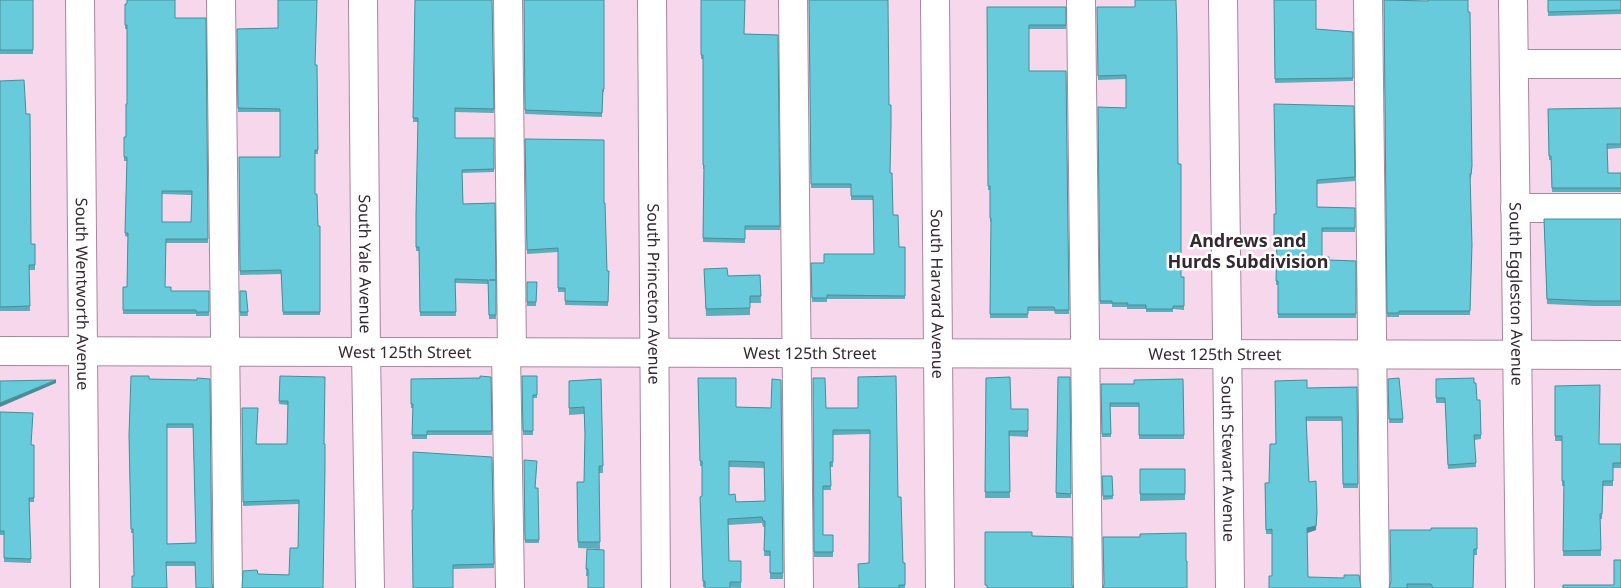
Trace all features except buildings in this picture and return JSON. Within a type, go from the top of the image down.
[{"type":"street","name":"South Wentworth Avenue","points":[[80,0],[85,588]]},
{"type":"street","points":[[221,0],[228,588]]},
{"type":"street","name":"South Yale Avenue","points":[[363,0],[370,588]]},
{"type":"street","points":[[508,0],[510,588]]},
{"type":"street","name":"South Princeton Avenue","points":[[652,0],[656,588]]},
{"type":"street","points":[[793,0],[798,588]]},
{"type":"street","name":"South Harvard Avenue","points":[[935,0],[940,588]]},
{"type":"street","points":[[1081,0],[1088,588]]},
{"type":"street","name":"South Stewart Avenue","points":[[1223,0],[1230,588]]},
{"type":"street","points":[[1368,0],[1375,588]]},
{"type":"street","name":"South Eggleston Avenue","points":[[1513,0],[1520,588]]},
{"type":"street","points":[[1514,64],[1621,64]]},
{"type":"street","points":[[1515,208],[1621,208]]},
{"type":"street","name":"West 125th Street","points":[[0,351],[1621,355]]},
{"type":"district","name":"Andrews and Hurds Subdivision","points":[[1248,251]]}]
